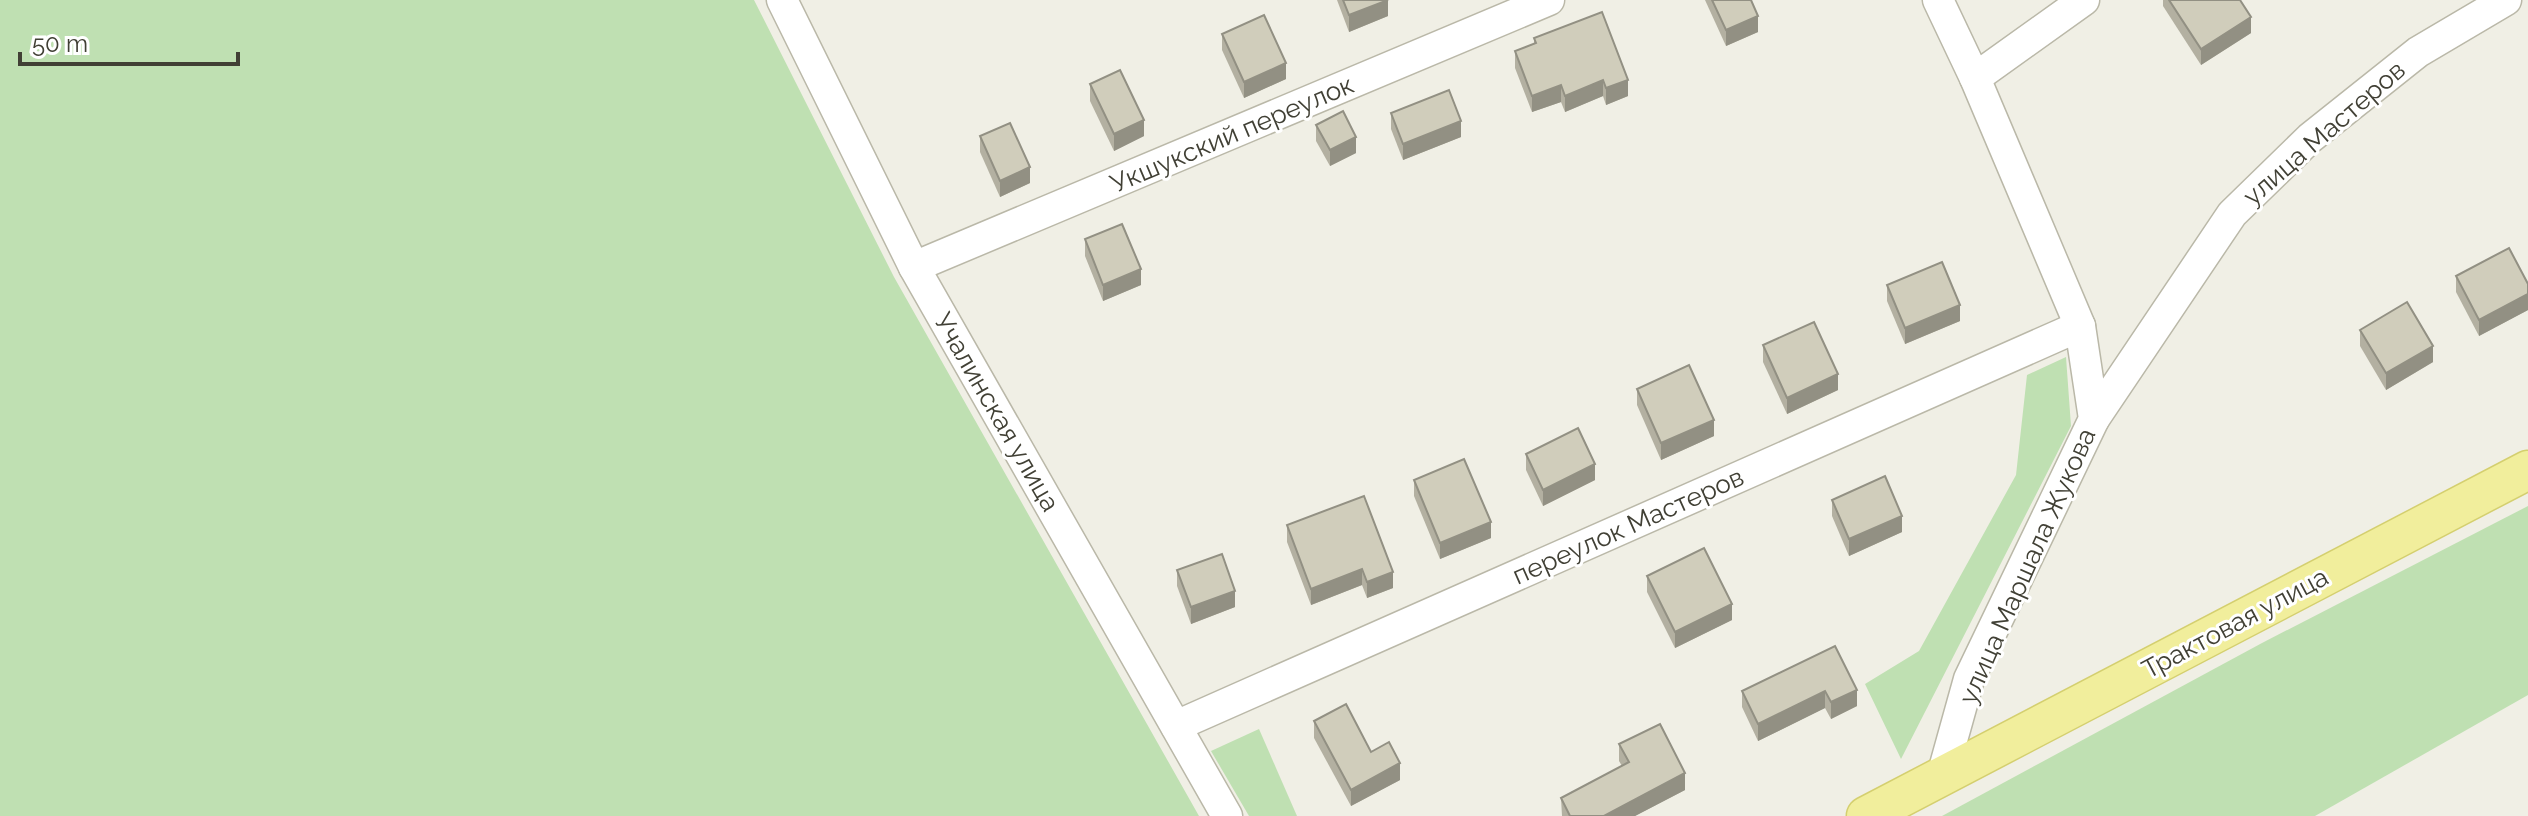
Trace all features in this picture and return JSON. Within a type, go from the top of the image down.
[{"type":"main road","name":"Трактовая улица","points":[[1866,816],[2528,470]]},
{"type":"street","name":"Учалинская улица","points":[[782,0],[914,267],[1227,816]]},
{"type":"street","name":"Укшукский переулок","points":[[914,267],[1549,0]]},
{"type":"street","name":"улица Маршала Жукова","points":[[1938,0],[1975,78],[2080,326],[2094,419],[1969,679],[1942,776]]},
{"type":"street","points":[[1975,78],[2084,0]]},
{"type":"street","name":"улица Мастеров","points":[[2094,419],[2232,214],[2310,138],[2418,52],[2506,0]]},
{"type":"street","name":"переулок Мастеров","points":[[1176,726],[2080,326]]},
{"type":"green space","points":[[0,0],[754,0],[894,277],[1199,816],[0,816]]},
{"type":"green space","points":[[2066,357],[2071,426],[1901,759],[1865,684],[1919,651],[2016,475],[2027,375]]},
{"type":"green space","points":[[2528,506],[2528,695],[2315,816],[1942,816],[2262,643]]},
{"type":"green space","points":[[1259,729],[1297,816],[1249,816],[1211,751]]},
{"type":"building","points":[[1343,0],[1388,0],[1349,15]]},
{"type":"building","points":[[1712,0],[1751,0],[1758,16],[1726,30]]},
{"type":"building","points":[[2169,0],[2240,0],[2251,17],[2201,49]]},
{"type":"building","points":[[1602,12],[1628,80],[1606,88],[1603,80],[1565,96],[1561,85],[1532,96],[1515,51],[1536,43],[1534,38]]},
{"type":"building","points":[[1264,15],[1286,63],[1244,82],[1222,34]]},
{"type":"building","points":[[1120,70],[1144,120],[1114,134],[1090,84]]},
{"type":"building","points":[[1449,90],[1461,121],[1403,144],[1391,113]]},
{"type":"building","points":[[1343,111],[1356,137],[1330,150],[1316,125]]},
{"type":"building","points":[[1010,123],[1030,167],[1000,181],[980,136]]},
{"type":"building","points":[[1122,224],[1141,269],[1103,285],[1085,239]]},
{"type":"building","points":[[2509,248],[2528,284],[2528,294],[2479,320],[2456,276]]},
{"type":"building","points":[[1942,262],[1960,305],[1905,328],[1887,285]]},
{"type":"building","points":[[2407,302],[2433,346],[2386,373],[2360,330]]},
{"type":"building","points":[[1814,322],[1838,374],[1787,398],[1763,345]]},
{"type":"building","points":[[1689,365],[1714,420],[1661,443],[1637,389]]},
{"type":"building","points":[[1578,428],[1595,464],[1543,490],[1526,454]]},
{"type":"building","points":[[1464,459],[1491,522],[1440,543],[1414,480]]},
{"type":"building","points":[[1885,476],[1902,516],[1849,539],[1832,500]]},
{"type":"building","points":[[1364,496],[1393,572],[1367,582],[1362,569],[1311,589],[1287,525]]},
{"type":"building","points":[[1704,548],[1732,604],[1675,632],[1647,576]]},
{"type":"building","points":[[1222,554],[1235,591],[1191,607],[1177,570]]},
{"type":"building","points":[[1835,646],[1857,690],[1831,702],[1825,691],[1758,724],[1742,691]]},
{"type":"building","points":[[1346,704],[1371,752],[1389,742],[1400,763],[1351,790],[1314,721]]},
{"type":"building","points":[[1660,724],[1685,773],[1604,816],[1570,816],[1561,798],[1629,762],[1619,744]]}]
